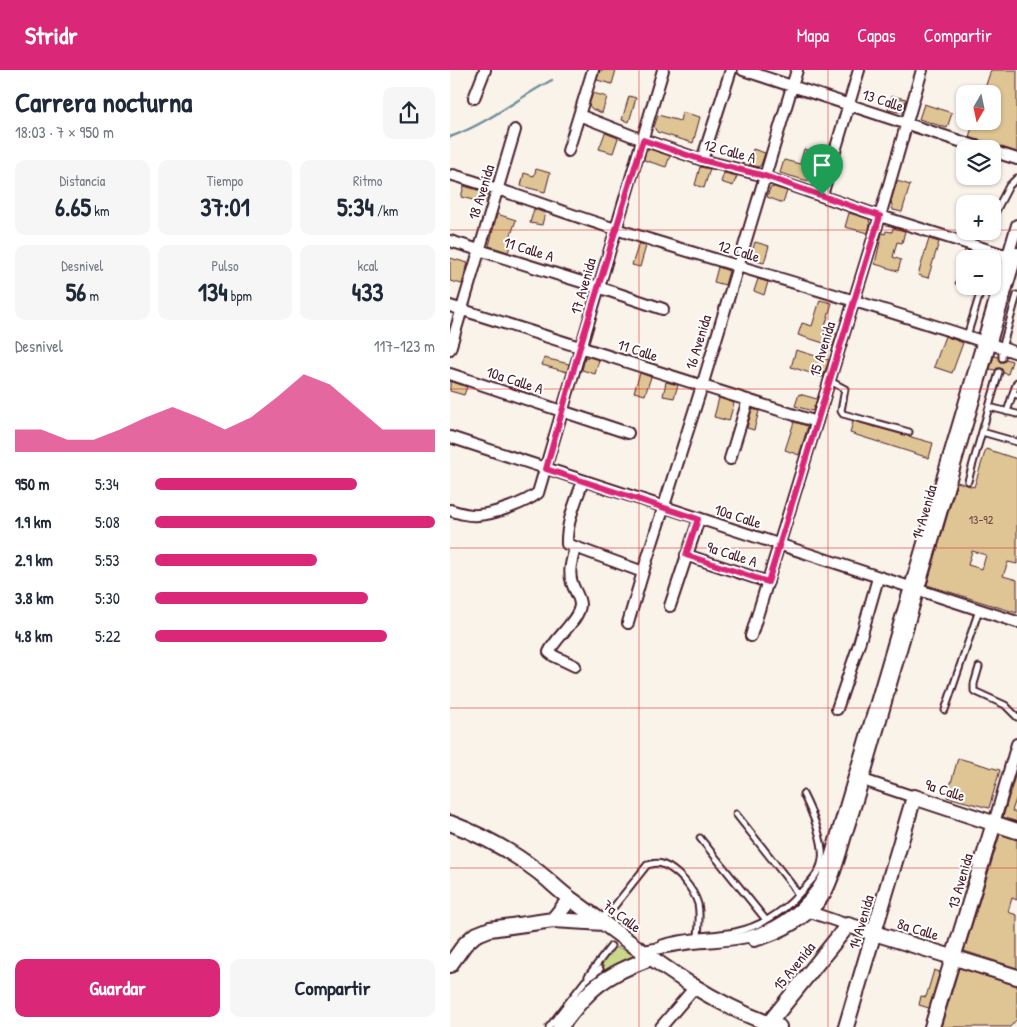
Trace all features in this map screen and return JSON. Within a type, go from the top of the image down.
[{"type":"main road","name":"9a Calle","points":[[914,797],[1017,831]]},
{"type":"main road","name":"14 Avenida","points":[[846,1027],[914,797]]},
{"type":"main road","name":"7a Calle","points":[[450,823],[497,844],[536,870],[570,899],[695,987],[771,1026]]},
{"type":"main road","name":"13 Avenida","points":[[932,1027],[994,823]]},
{"type":"main road","points":[[553,920],[570,899]]},
{"type":"main road","points":[[450,966],[465,944],[475,935],[490,929],[553,920],[602,921]]},
{"type":"main road","name":"8a Calle","points":[[848,925],[1017,977]]},
{"type":"main road","name":"15 Avenida","points":[[771,1026],[848,925]]},
{"type":"main road","points":[[560,1027],[584,997],[599,984],[645,953]]},
{"type":"street","points":[[474,98],[485,70]]},
{"type":"street","points":[[568,151],[593,70]]},
{"type":"street","name":"17 Avenida","points":[[450,510],[478,516],[489,514],[530,499],[538,493],[663,70]]},
{"type":"street","points":[[702,160],[731,70]]},
{"type":"street","name":"13 Calle","points":[[743,70],[956,140]]},
{"type":"street","name":"16 Avenida","points":[[628,623],[702,386],[797,70]]},
{"type":"street","points":[[822,195],[859,70]]},
{"type":"street","name":"15 Avenida","points":[[751,636],[880,216],[922,70]]},
{"type":"street","name":"12 Calle A","points":[[579,115],[702,160],[765,176],[880,216],[1014,256]]},
{"type":"street","name":"18 Avenida","points":[[450,350],[515,130]]},
{"type":"street","points":[[1001,155],[1017,160]]},
{"type":"street","name":"12 Calle","points":[[453,175],[498,188],[615,229],[854,300],[986,343],[1002,353],[1017,354]]},
{"type":"street","name":"14 Avenida","points":[[645,953],[736,945],[768,937],[810,912],[819,903],[830,882],[863,780],[914,590],[986,343],[1014,256],[1017,225]]},
{"type":"street","name":"11 Calle A","points":[[450,241],[663,309]]},
{"type":"street","name":"11 Calle","points":[[450,306],[817,422]]},
{"type":"street","name":"10a Calle A","points":[[450,374],[628,433]]},
{"type":"street","points":[[730,459],[748,400]]},
{"type":"street","name":"10a Calle","points":[[450,437],[914,590],[1017,622]]},
{"type":"street","points":[[575,666],[549,652],[552,645],[580,607],[572,584],[570,571],[571,546],[567,536],[584,481]]},
{"type":"street","points":[[670,606],[698,519]]},
{"type":"street","points":[[571,546],[643,572]]},
{"type":"street","name":"9a Calle A","points":[[686,555],[768,582]]},
{"type":"street","points":[[837,709],[859,644],[878,578]]},
{"type":"street","points":[[645,953],[695,943],[746,937],[762,932],[795,913],[815,892],[828,869],[914,590]]},
{"type":"street","name":"13 Avenida","points":[[994,823],[1017,744]]},
{"type":"street","name":"9a Calle","points":[[863,780],[914,797]]},
{"type":"street","name":"8a Calle","points":[[810,912],[848,925]]},
{"type":"street","points":[[661,1027],[695,987]]},
{"type":"lane","points":[[1001,201],[1009,186],[1017,178]]},
{"type":"lane","points":[[967,337],[980,295]]},
{"type":"lane","points":[[1002,353],[1017,295]]},
{"type":"lane","points":[[968,480],[998,372]]},
{"type":"lane","points":[[829,381],[845,390],[841,411],[843,414],[909,432]]},
{"type":"lane","points":[[1007,412],[1015,394],[1017,382]]},
{"type":"lane","points":[[989,407],[1017,414]]},
{"type":"lane","points":[[982,432],[1017,442]]},
{"type":"lane","points":[[945,710],[979,610]]},
{"type":"lane","points":[[979,667],[974,691],[1005,705],[1017,717]]},
{"type":"lane","points":[[645,953],[672,940],[747,929],[786,909],[816,874],[821,864],[822,855],[817,827],[803,794]]},
{"type":"lane","points":[[736,814],[798,895]]},
{"type":"lane","points":[[700,838],[766,920]]},
{"type":"lane","points":[[602,921],[647,865],[662,864],[678,874],[689,886],[698,906],[698,936]]},
{"type":"lane","points":[[549,1027],[611,946]]},
{"type":"lane","points":[[585,981],[600,969]]},
{"type":"green space","points":[[618,947],[635,956],[605,970],[598,966]]},
{"type":"building","points":[[600,70],[616,70],[612,84],[597,80]]},
{"type":"building","points":[[991,70],[1017,70],[1017,152],[1001,147],[1001,140],[979,140],[969,137],[971,130],[1001,130],[1001,85],[986,85]]},
{"type":"building","points":[[593,93],[607,97],[602,113],[592,109],[589,105]]},
{"type":"building","points":[[629,96],[636,98],[629,122],[622,120]]},
{"type":"building","points":[[892,96],[906,99],[903,110],[899,112],[888,110]]},
{"type":"building","points":[[924,104],[952,113],[947,128],[919,119]]},
{"type":"building","points":[[682,112],[700,117],[693,143],[657,132],[654,127],[658,115],[680,121]]},
{"type":"building","points":[[605,133],[618,138],[613,153],[599,149]]},
{"type":"building","points":[[649,149],[670,156],[666,167],[644,160],[646,151]]},
{"type":"building","points":[[753,149],[765,153],[761,165],[758,167],[749,164]]},
{"type":"building","points":[[804,149],[816,153],[808,181],[780,173],[784,160],[800,164]]},
{"type":"building","points":[[700,167],[710,169],[704,188],[695,185]]},
{"type":"building","points":[[536,169],[550,173],[545,192],[521,186],[524,173],[534,176]]},
{"type":"building","points":[[724,173],[737,176],[733,186],[721,182]]},
{"type":"building","points":[[897,181],[910,185],[902,212],[893,210],[891,201]]},
{"type":"building","points":[[464,186],[488,193],[485,203],[461,197]]},
{"type":"building","points":[[774,187],[787,191],[783,203],[767,197],[770,188]]},
{"type":"building","points":[[534,209],[545,213],[542,225],[530,223]]},
{"type":"building","points":[[849,213],[869,219],[868,233],[845,227]]},
{"type":"building","points":[[497,214],[516,220],[509,241],[512,241],[508,252],[489,246]]},
{"type":"building","points":[[893,228],[905,231],[902,243],[897,242],[893,257],[901,260],[898,271],[875,264],[882,233],[885,234],[886,231],[892,232]]},
{"type":"building","points":[[929,239],[939,242],[928,278],[918,275]]},
{"type":"building","points":[[755,242],[769,246],[764,263],[752,260],[751,255]]},
{"type":"building","points":[[639,243],[646,246],[640,267],[632,265]]},
{"type":"building","points":[[450,258],[468,263],[462,284],[450,281]]},
{"type":"building","points":[[718,267],[729,271],[725,285],[714,282]]},
{"type":"building","points":[[758,279],[768,282],[764,295],[754,291]]},
{"type":"building","points":[[820,300],[832,303],[824,330],[837,334],[833,346],[798,335],[802,323],[812,326]]},
{"type":"building","points":[[945,336],[963,343],[952,373],[934,367]]},
{"type":"building","points":[[796,350],[829,360],[823,377],[791,367]]},
{"type":"building","points":[[994,356],[998,357],[1000,362],[1004,362],[1006,359],[1012,361],[1008,374],[1003,373],[1001,368],[990,369]]},
{"type":"building","points":[[589,357],[599,360],[595,374],[582,370],[585,358]]},
{"type":"building","points":[[544,358],[569,364],[567,372],[542,365]]},
{"type":"building","points":[[640,373],[651,377],[645,395],[634,392]]},
{"type":"building","points":[[450,381],[467,387],[464,395],[450,391]]},
{"type":"building","points":[[666,382],[678,385],[674,398],[663,396]]},
{"type":"building","points":[[799,394],[817,399],[812,411],[795,406]]},
{"type":"building","points":[[719,398],[734,403],[729,421],[714,417]]},
{"type":"building","points":[[752,409],[759,411],[754,430],[747,428]]},
{"type":"building","points":[[853,421],[933,443],[929,458],[850,433]]},
{"type":"building","points":[[794,422],[808,426],[799,455],[785,450]]},
{"type":"building","points":[[986,449],[1017,459],[1017,564],[1008,562],[1003,576],[1017,580],[1017,613],[927,585],[957,482],[974,487]],"holes":[[[972,551],[986,555],[982,569],[968,565]]]},
{"type":"building","points":[[958,758],[1000,770],[989,808],[947,797]]},
{"type":"building","points":[[1017,769],[1017,796],[1012,811],[1017,813],[1017,822],[1003,817]]},
{"type":"building","points":[[1000,834],[1017,840],[1017,900],[1012,898],[1008,912],[1017,915],[1017,968],[964,951]]},
{"type":"building","points":[[964,864],[972,867],[965,887],[958,885]]},
{"type":"building","points":[[959,968],[1017,986],[1017,1019],[1010,1027],[941,1027]]},
{"type":"building","points":[[934,970],[940,972],[929,1008],[919,1005],[921,996],[926,997]]},
{"type":"waterway","points":[[450,137],[490,118],[552,80]]},
{"type":"route","points":[[643,140],[702,160],[757,174],[822,195],[880,216],[768,582],[686,555],[698,519],[546,469],[580,347],[643,140]]}]
